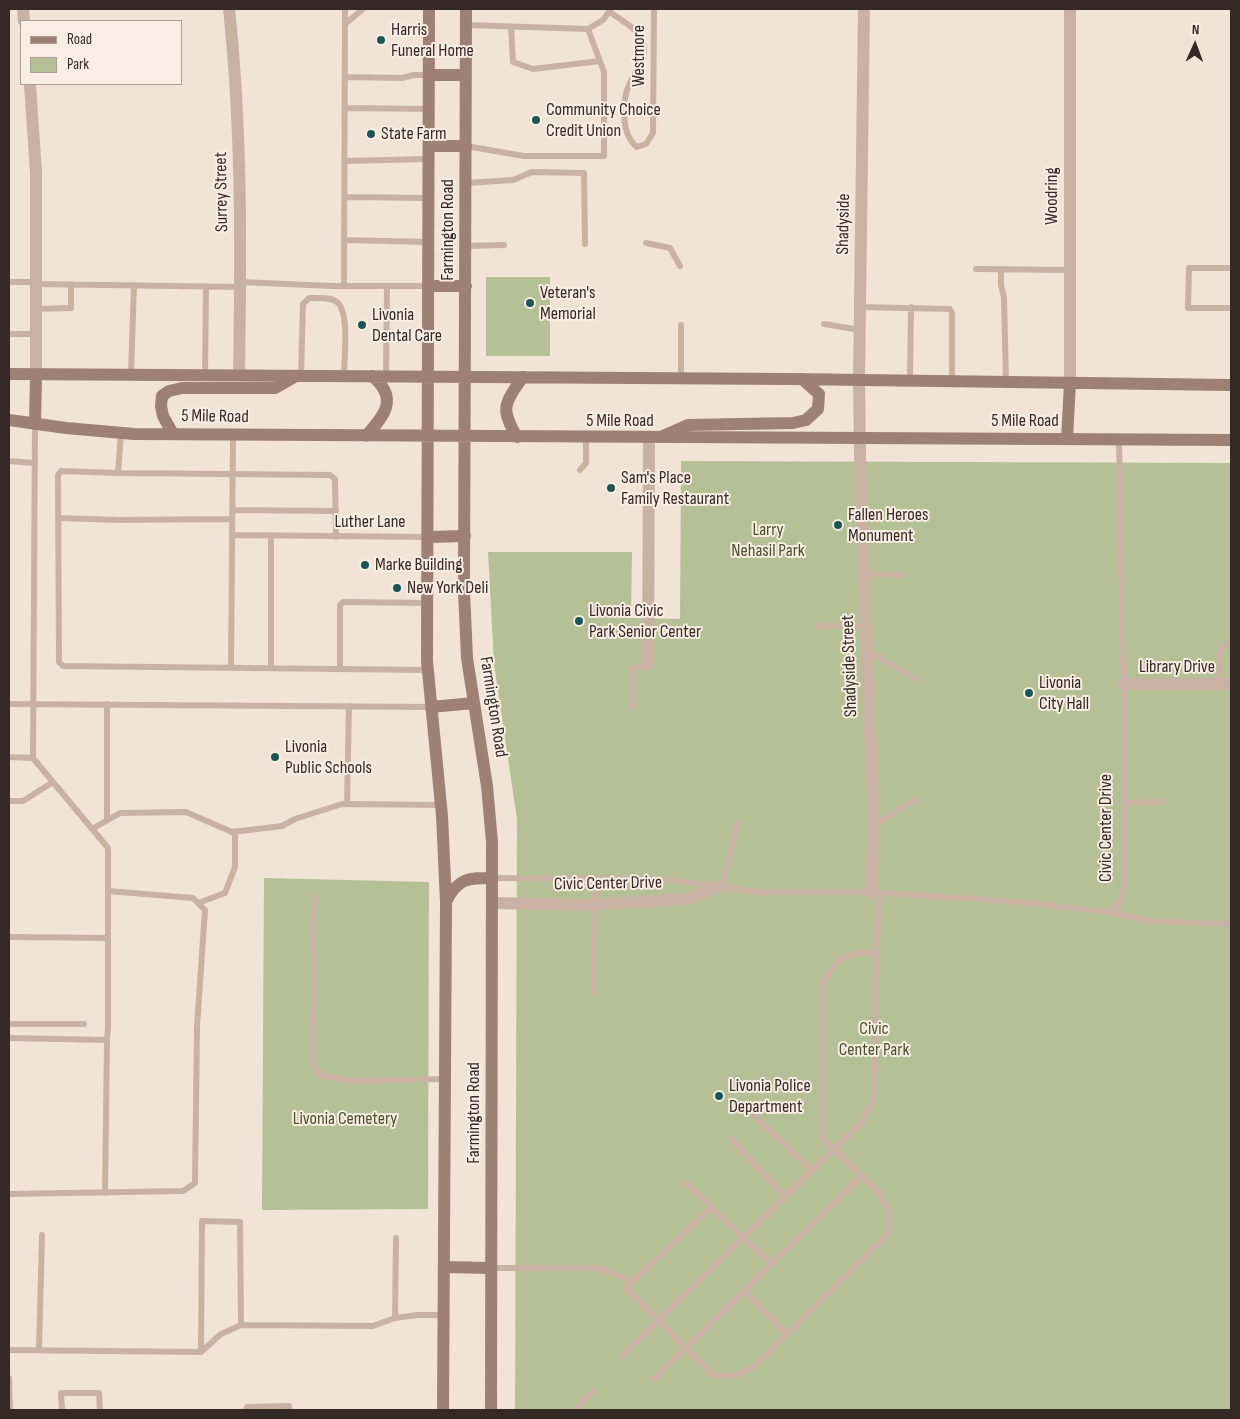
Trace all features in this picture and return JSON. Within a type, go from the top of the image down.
[{"type":"main road","name":"Farmington Road","points":[[429,9],[427,603],[428,670],[441,806],[446,902],[444,1410]]},
{"type":"main road","name":"Farmington Road","points":[[466,9],[465,632],[490,810],[492,878],[491,1410]]},
{"type":"main road","points":[[429,75],[466,75]]},
{"type":"main road","points":[[429,146],[466,146]]},
{"type":"main road","points":[[428,286],[466,286]]},
{"type":"main road","points":[[9,374],[802,379],[1231,385]]},
{"type":"main road","points":[[35,424],[36,375]]},
{"type":"main road","points":[[173,434],[161,406],[162,396],[169,391],[182,388],[275,388],[298,376]]},
{"type":"main road","points":[[366,436],[385,414],[387,403],[386,392],[382,384],[372,376]]},
{"type":"main road","points":[[517,437],[506,418],[508,399],[522,377]]},
{"type":"main road","points":[[654,438],[688,425],[793,423],[806,420],[818,410],[819,394],[802,379]]},
{"type":"main road","points":[[1067,439],[1070,382]]},
{"type":"main road","name":"5 Mile Road","points":[[9,420],[121,433],[233,435],[1231,440]]},
{"type":"main road","points":[[428,537],[465,536]]},
{"type":"main road","points":[[431,707],[474,703]]},
{"type":"main road","points":[[446,902],[454,888],[465,880],[492,878]]},
{"type":"main road","points":[[444,1267],[491,1268]]},
{"type":"street","name":"Surrey Street","points":[[229,9],[239,130],[239,375]]},
{"type":"street","name":"Shadyside","points":[[860,439],[859,380],[864,9]]},
{"type":"street","name":"Woodring","points":[[1070,9],[1070,382]]},
{"type":"street","points":[[30,85],[36,173],[36,375]]},
{"type":"street","points":[[648,664],[654,438]]},
{"type":"street","name":"Shadyside Street","points":[[860,439],[876,892]]},
{"type":"street","name":"Library Drive","points":[[1124,684],[1225,684]]},
{"type":"street","name":"Civic Center Drive","points":[[492,903],[595,905],[687,899],[723,885]]},
{"type":"lane","points":[[344,285],[345,9]]},
{"type":"lane","points":[[345,24],[363,9]]},
{"type":"lane","name":"Westmore","points":[[610,10],[639,34],[643,42],[641,66],[627,89],[625,101],[626,133],[630,142],[638,147],[646,144],[653,133],[654,9]]},
{"type":"lane","points":[[466,25],[588,29],[610,10]]},
{"type":"lane","points":[[511,26],[514,62],[533,69],[600,61]]},
{"type":"lane","points":[[466,146],[524,156],[604,156],[604,72],[588,29]]},
{"type":"lane","points":[[345,78],[402,78],[414,75],[429,75]]},
{"type":"lane","points":[[345,108],[429,109]]},
{"type":"lane","points":[[345,161],[428,159]]},
{"type":"lane","points":[[466,183],[513,180],[532,172],[584,173],[585,244]]},
{"type":"lane","points":[[345,197],[428,198]]},
{"type":"lane","points":[[344,240],[428,242]]},
{"type":"lane","points":[[646,243],[670,248],[680,266]]},
{"type":"lane","points":[[466,246],[504,245]]},
{"type":"lane","points":[[1231,268],[1189,268],[1188,308],[1231,308]]},
{"type":"lane","points":[[976,269],[1069,270]]},
{"type":"lane","points":[[1001,269],[1001,285],[1004,298],[1006,382]]},
{"type":"lane","points":[[9,282],[206,286],[240,284],[428,286]]},
{"type":"lane","points":[[35,308],[71,308],[71,284]]},
{"type":"lane","points":[[131,374],[134,285]]},
{"type":"lane","points":[[205,374],[206,286]]},
{"type":"lane","points":[[386,376],[387,286]]},
{"type":"lane","points":[[298,376],[303,304],[309,298],[330,299],[336,301],[342,308],[345,318],[344,376]]},
{"type":"lane","points":[[860,307],[950,309],[952,313],[952,381]]},
{"type":"lane","points":[[910,381],[911,307]]},
{"type":"lane","points":[[824,324],[860,330]]},
{"type":"lane","points":[[681,325],[681,378]]},
{"type":"lane","points":[[9,334],[37,334]]},
{"type":"lane","points":[[35,424],[34,758],[108,848],[105,1193]]},
{"type":"lane","points":[[118,473],[121,433]]},
{"type":"lane","points":[[231,668],[233,435]]},
{"type":"lane","points":[[580,470],[586,463],[586,438]]},
{"type":"lane","name":"Civic Center Drive","points":[[492,878],[665,879],[723,885],[758,892],[876,892],[1021,902],[1110,912],[1121,901],[1124,887],[1124,684],[1119,440]]},
{"type":"lane","points":[[9,461],[35,463]]},
{"type":"lane","points":[[336,537],[335,479],[330,475],[61,471],[58,475],[60,662],[63,666],[428,670]]},
{"type":"lane","points":[[232,510],[336,511]]},
{"type":"lane","points":[[59,518],[118,520],[232,519]]},
{"type":"lane","name":"Luther Lane","points":[[232,535],[428,537]]},
{"type":"lane","points":[[271,536],[271,668]]},
{"type":"lane","points":[[864,574],[904,575]]},
{"type":"lane","points":[[340,669],[340,605],[343,602],[427,603]]},
{"type":"lane","points":[[817,626],[866,626]]},
{"type":"lane","points":[[1225,684],[1220,652],[1231,640]]},
{"type":"lane","points":[[867,650],[916,679]]},
{"type":"lane","points":[[632,707],[632,669],[648,664]]},
{"type":"lane","points":[[9,704],[431,707]]},
{"type":"lane","points":[[107,704],[107,820]]},
{"type":"lane","points":[[347,804],[349,706]]},
{"type":"lane","points":[[9,758],[34,758]]},
{"type":"lane","points":[[9,801],[23,801],[53,782]]},
{"type":"lane","points":[[874,825],[915,800]]},
{"type":"lane","points":[[1124,803],[1163,802]]},
{"type":"lane","points":[[92,829],[120,813],[186,812],[235,831],[282,826],[295,818],[347,804],[441,806]]},
{"type":"lane","points":[[723,885],[738,822]]},
{"type":"lane","points":[[198,903],[225,893],[235,867],[235,831]]},
{"type":"lane","points":[[594,991],[596,879]]},
{"type":"lane","points":[[9,1194],[184,1191],[195,1183],[197,1027],[205,910],[193,898],[108,891]]},
{"type":"lane","points":[[622,1356],[863,1121],[874,1099],[876,892]]},
{"type":"lane","points":[[316,897],[313,925],[315,982],[312,1054],[314,1065],[320,1076],[349,1081],[445,1079]]},
{"type":"lane","points":[[1110,912],[1146,920],[1231,924]]},
{"type":"lane","points":[[9,937],[108,938]]},
{"type":"lane","points":[[712,1207],[626,1288],[712,1374],[726,1378],[742,1375],[787,1334],[888,1234],[889,1211],[879,1192],[822,1138],[822,985],[832,965],[850,953],[876,952]]},
{"type":"lane","points":[[9,1024],[84,1024]]},
{"type":"lane","points":[[9,1038],[107,1040]]},
{"type":"lane","points":[[754,1116],[812,1170]]},
{"type":"lane","points":[[731,1139],[785,1196]]},
{"type":"lane","points":[[654,1379],[862,1176]]},
{"type":"lane","points":[[687,1184],[772,1264]]},
{"type":"lane","points":[[201,1352],[202,1222],[240,1222],[241,1325]]},
{"type":"lane","points":[[39,1350],[42,1236]]},
{"type":"lane","points":[[395,1318],[396,1238]]},
{"type":"lane","points":[[491,1268],[599,1268],[632,1281]]},
{"type":"lane","points":[[745,1291],[787,1334]]},
{"type":"lane","points":[[9,1350],[201,1352],[221,1334],[241,1325],[373,1326],[395,1318],[417,1315],[444,1315]]},
{"type":"lane","points":[[9,1378],[10,1410]]},
{"type":"lane","points":[[574,1410],[593,1391]]},
{"type":"lane","points":[[62,1410],[61,1393],[99,1393],[100,1410]]},
{"type":"lane","points":[[246,1410],[246,1407],[289,1406],[289,1410]]},
{"type":"green space","points":[[486,277],[550,277],[550,356],[486,356]]},
{"type":"green space","name":"Civic Center Park","points":[[681,461],[1231,463],[1231,1410],[515,1410],[517,819],[494,664],[488,552],[632,552],[631,618],[680,619]]},
{"type":"green space","name":"Livonia Cemetery","points":[[264,878],[429,882],[428,1209],[262,1210]]},
{"type":"place","name":"Harris Funeral Home","points":[[381,40]]},
{"type":"place","name":"Community Choice Credit Union","points":[[536,120]]},
{"type":"place","name":"State Farm","points":[[371,134]]},
{"type":"place","name":"Veteran's Memorial","points":[[530,303]]},
{"type":"place","name":"Livonia Dental Care","points":[[362,325]]},
{"type":"place","name":"Sam's Place Family Restaurant","points":[[611,488]]},
{"type":"place","name":"Fallen Heroes Monument","points":[[838,525]]},
{"type":"place","name":"Marke Building","points":[[365,565]]},
{"type":"place","name":"New York Deli","points":[[397,588]]},
{"type":"place","name":"Livonia Civic Park Senior Center","points":[[579,621]]},
{"type":"place","name":"Livonia City Hall","points":[[1029,693]]},
{"type":"place","name":"Livonia Public Schools","points":[[275,757]]},
{"type":"place","name":"Livonia Police Department","points":[[719,1096]]},
{"type":"park label","name":"Larry Nehasil Park","points":[[768,540]]}]
